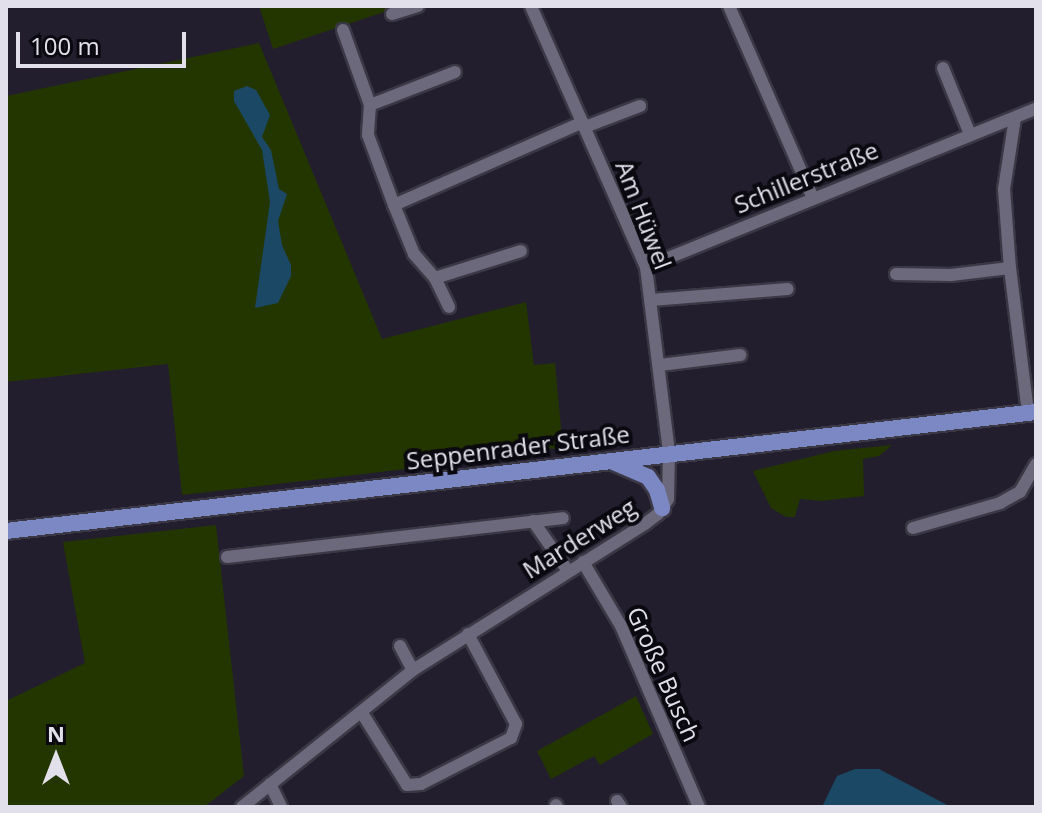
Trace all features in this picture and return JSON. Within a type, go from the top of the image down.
[{"type":"main road","name":"Seppenrader Straße","points":[[6,531],[1032,412]]},
{"type":"main road","points":[[608,460],[648,477],[657,490],[662,508]]},
{"type":"street","points":[[392,14],[418,6]]},
{"type":"street","name":"Am Hüwel","points":[[531,6],[646,267],[669,452]]},
{"type":"street","points":[[729,6],[813,198]]},
{"type":"street","points":[[343,30],[370,105],[368,135],[394,205],[414,254],[435,278],[449,307]]},
{"type":"street","points":[[943,68],[970,134]]},
{"type":"street","points":[[370,105],[455,72]]},
{"type":"street","points":[[394,205],[584,125],[640,106]]},
{"type":"street","points":[[1032,412],[1010,268],[1004,189],[1015,118],[1036,109]]},
{"type":"street","name":"Schillerstraße","points":[[646,267],[1015,118]]},
{"type":"street","points":[[435,278],[521,251]]},
{"type":"street","points":[[896,274],[951,275],[1010,268]]},
{"type":"street","points":[[651,300],[788,289]]},
{"type":"street","points":[[660,365],[740,355]]},
{"type":"street","name":"Marderweg","points":[[242,807],[413,670],[646,523],[662,508],[669,488],[669,452]]},
{"type":"street","points":[[913,528],[1000,503],[1020,492],[1032,476],[1036,464]]},
{"type":"street","points":[[227,557],[563,518]]},
{"type":"street","points":[[533,521],[568,571]]},
{"type":"street","name":"Große Busch","points":[[583,562],[621,626],[694,805]]},
{"type":"street","points":[[362,713],[407,785],[421,784],[511,738],[516,724],[468,634]]},
{"type":"street","points":[[400,646],[413,670]]},
{"type":"street","points":[[270,784],[281,807]]},
{"type":"green space","points":[[259,6],[402,6],[273,49]]},
{"type":"green space","points":[[259,43],[382,339],[526,302],[534,365],[555,363],[563,449],[538,448],[406,469],[182,495],[168,364],[6,382],[6,96]]},
{"type":"green space","points":[[892,445],[879,456],[863,459],[864,496],[822,501],[800,499],[795,517],[786,517],[771,508],[753,471],[834,451]]},
{"type":"green space","points":[[216,525],[244,776],[204,807],[6,807],[6,701],[85,663],[63,542]]},
{"type":"green space","points":[[636,696],[653,734],[600,765],[594,756],[551,779],[537,751]]},
{"type":"water","points":[[247,86],[256,90],[270,115],[262,137],[271,150],[279,189],[287,194],[278,221],[282,245],[291,265],[291,276],[278,303],[255,308],[270,202],[262,150],[234,101],[234,91]]},
{"type":"water","points":[[855,769],[879,769],[951,807],[822,807],[837,776]]}]
